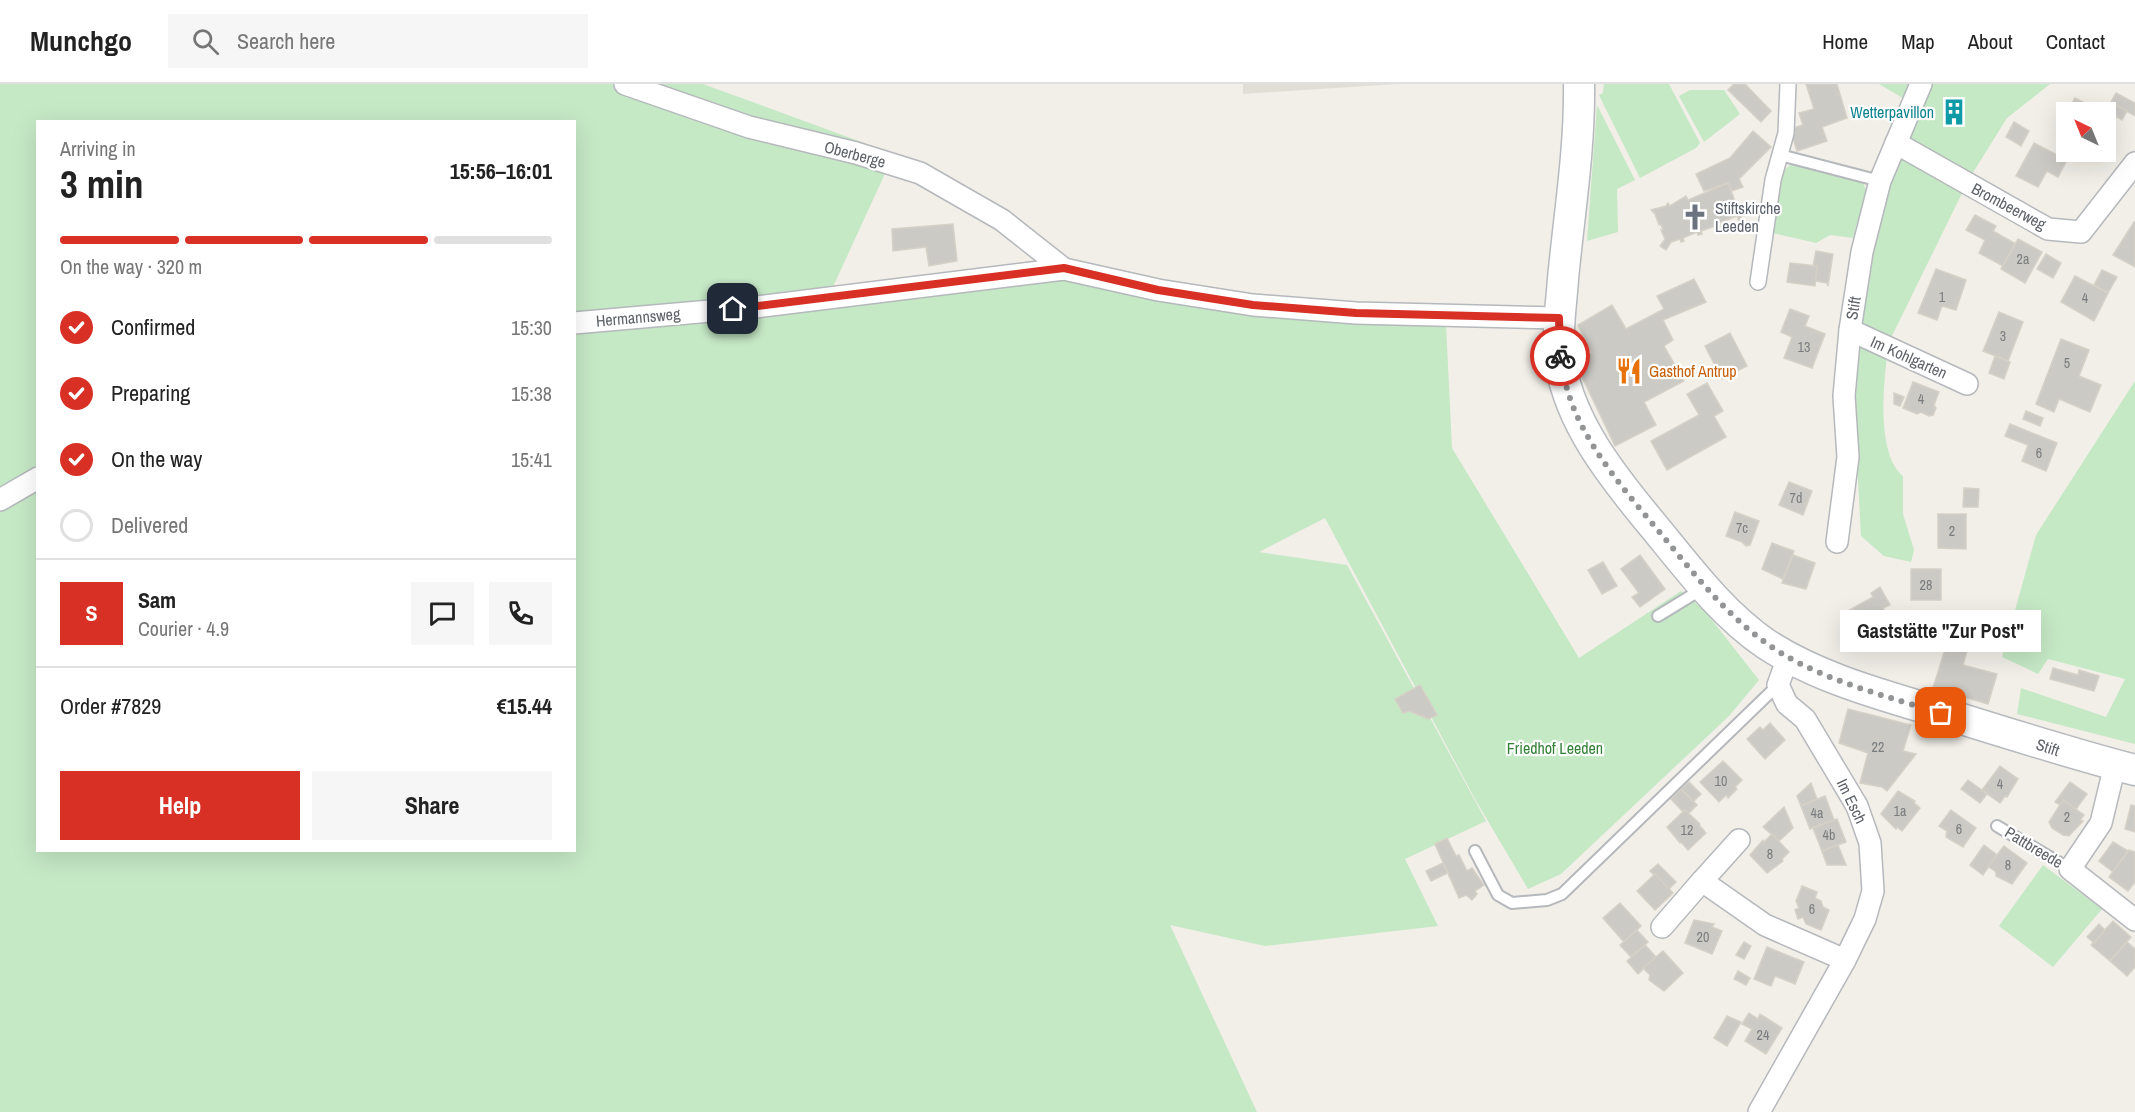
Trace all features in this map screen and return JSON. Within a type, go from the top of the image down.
[{"type":"main road","name":"Stift","points":[[1579,84],[1559,318],[1562,367],[1578,420],[1610,470],[1705,588],[1731,615],[1764,642],[1791,658],[1896,699],[2074,755],[2125,767]]},
{"type":"street","name":"Oberberge","points":[[625,84],[749,127],[856,153],[921,173],[1002,220],[1064,268]]},
{"type":"street","points":[[1758,282],[1773,180],[1786,133],[1788,84]]},
{"type":"street","name":"Stift","points":[[1837,542],[1848,457],[1844,396],[1850,330],[1862,252],[1880,181],[1921,84]]},
{"type":"street","name":"Brombeerweg","points":[[1896,143],[2048,229],[2081,232],[2135,163]]},
{"type":"street","name":"Hermannsweg","points":[[576,323],[756,307],[1064,268],[1158,290],[1253,305],[1356,313],[1559,318]]},
{"type":"street","name":"Im Kohlgarten","points":[[1850,330],[1968,384]]},
{"type":"street","points":[[0,500],[36,479]]},
{"type":"street","points":[[1778,686],[1791,658]]},
{"type":"street","name":"Im Esch","points":[[1759,1112],[1845,960],[1865,919],[1873,891],[1870,843],[1857,806],[1805,719],[1787,704],[1778,686]]},
{"type":"street","name":"Pattbreede","points":[[2125,767],[2101,823],[2070,869],[2135,920]]},
{"type":"street","points":[[1662,927],[1739,840]]},
{"type":"street","points":[[1702,881],[1766,925],[1845,960]]},
{"type":"lane","points":[[1780,155],[1880,181]]},
{"type":"lane","points":[[1658,616],[1705,588]]},
{"type":"lane","points":[[1475,851],[1498,895],[1512,903],[1547,900],[1562,894],[1778,686]]},
{"type":"lane","name":"Pattbreede","points":[[1997,826],[2070,869]]},
{"type":"shaded area","points":[[1243,84],[1396,84],[1243,94]]},
{"type":"green space","name":"Friedhof Leeden","points":[[0,84],[703,84],[894,154],[832,289],[1063,279],[1446,324],[1452,448],[1579,658],[1681,591],[1704,610],[1759,680],[1729,716],[1561,874],[1528,889],[1475,799],[1325,518],[1259,552],[1347,565],[1486,821],[1405,859],[1438,926],[1265,946],[1170,925],[1257,1112],[0,1112]]},
{"type":"green space","points":[[1604,84],[1669,84],[1700,143],[1696,148],[1640,178],[1599,95],[1603,93]]},
{"type":"green space","points":[[1879,84],[2050,84],[2007,118],[1969,179],[1889,342],[1857,327],[1887,183],[1918,107]]},
{"type":"green space","points":[[1690,90],[1724,90],[1740,114],[1704,142],[1679,96]]},
{"type":"green space","points":[[1597,105],[1635,180],[1617,189],[1618,232],[1587,241]]},
{"type":"green space","points":[[1792,164],[1863,183],[1866,190],[1853,238],[1830,235],[1816,243],[1773,233],[1772,223],[1782,171]]},
{"type":"green space","points":[[1862,347],[1887,357],[1883,403],[1885,437],[1895,466],[1903,476],[1903,514],[1914,550],[1911,562],[1884,556],[1861,536],[1853,387],[1857,348]]},
{"type":"green space","points":[[2135,381],[2135,744],[2017,714],[2021,688],[2106,717],[2125,679],[2048,659],[2038,674],[2002,657],[2036,535]]},
{"type":"green space","points":[[2043,865],[2102,909],[2053,967],[1999,926]]},
{"type":"building","points":[[1734,84],[1745,84],[1771,111],[1761,122],[1728,90]]},
{"type":"building","points":[[1806,84],[1837,84],[1847,118],[1822,127],[1827,141],[1797,151],[1790,129],[1803,125],[1799,113],[1814,109]]},
{"type":"building","points":[[2116,93],[2135,103],[2135,116],[2116,105],[2116,102],[2111,102]]},
{"type":"building","name":"Wetterpavillon","points":[[1954,99],[1961,102],[1964,109],[1961,116],[1954,119],[1947,116],[1944,109],[1947,102]]},
{"type":"building","points":[[2116,105],[2127,111],[2122,120],[2116,117]]},
{"type":"building","points":[[2014,122],[2029,131],[2021,146],[2006,137]]},
{"type":"building","points":[[1753,131],[1771,147],[1739,179],[1743,187],[1731,191],[1728,183],[1704,191],[1696,174],[1730,158]]},
{"type":"building","points":[[2034,143],[2056,154],[2056,162],[2066,162],[2058,177],[2047,171],[2038,187],[2016,176]]},
{"type":"building","name":"Stiftskirche Leeden","points":[[1728,183],[1737,206],[1739,205],[1742,219],[1739,221],[1737,216],[1719,223],[1720,227],[1715,226],[1701,231],[1702,234],[1698,235],[1697,232],[1683,238],[1684,241],[1681,242],[1680,239],[1671,242],[1666,250],[1660,246],[1665,239],[1661,230],[1663,230],[1651,210],[1666,206],[1668,203],[1670,206],[1686,196],[1688,200]]},
{"type":"building","points":[[1975,215],[1996,226],[1993,231],[2016,244],[2003,266],[1979,253],[1985,240],[1966,230]]},
{"type":"building","points":[[2135,223],[2135,267],[2113,255]]},
{"type":"building","points":[[953,224],[957,261],[929,266],[926,247],[893,251],[892,229]]},
{"type":"building","points":[[2018,239],[2042,252],[2025,283],[2001,269]]},
{"type":"building","points":[[1816,251],[1833,254],[1828,286],[1827,283],[1815,281],[1817,266],[1813,266]]},
{"type":"building","points":[[2046,254],[2061,263],[2053,278],[2037,269]]},
{"type":"building","points":[[1790,263],[1817,266],[1815,286],[1787,282]]},
{"type":"building","points":[[1936,269],[1966,280],[1956,310],[1942,306],[1937,320],[1918,313]]},
{"type":"building","points":[[2102,270],[2117,277],[2108,293],[2094,285]]},
{"type":"building","points":[[2075,276],[2108,293],[2094,321],[2061,302]]},
{"type":"building","name":"Gasthof Antrup","points":[[1694,279],[1706,302],[1663,320],[1673,340],[1664,346],[1684,381],[1644,402],[1656,425],[1615,446],[1575,362],[1592,353],[1578,325],[1612,305],[1626,329],[1664,309],[1657,296]]},
{"type":"building","points":[[1790,309],[1809,316],[1805,326],[1825,334],[1812,368],[1784,358],[1792,337],[1781,332]]},
{"type":"building","points":[[1999,312],[2023,322],[2008,361],[1983,351]]},
{"type":"building","points":[[1730,333],[1747,366],[1722,379],[1705,346]]},
{"type":"building","points":[[2061,339],[2089,350],[2079,376],[2101,385],[2090,412],[2059,399],[2054,412],[2036,404]]},
{"type":"building","points":[[1995,356],[2010,362],[2004,379],[1989,373]]},
{"type":"building","points":[[1913,382],[1939,392],[1933,415],[1929,416],[1921,412],[1917,414],[1903,408]]},
{"type":"building","points":[[1707,383],[1723,411],[1714,416],[1726,437],[1667,470],[1651,441],[1699,415],[1687,394]]},
{"type":"building","points":[[1894,393],[1904,397],[1900,406],[1894,404]]},
{"type":"building","points":[[2026,411],[2043,418],[2040,426],[2023,419]]},
{"type":"building","points":[[2010,424],[2057,443],[2046,471],[2022,461],[2028,445],[2005,436]]},
{"type":"building","points":[[1789,482],[1812,491],[1803,515],[1779,505]]},
{"type":"building","points":[[1964,488],[1979,489],[1978,507],[1963,507]]},
{"type":"building","points":[[1735,512],[1759,521],[1750,545],[1746,546],[1726,536]]},
{"type":"building","points":[[1938,514],[1966,514],[1966,549],[1938,548]]},
{"type":"building","points":[[1772,543],[1794,551],[1783,579],[1762,569]]},
{"type":"building","points":[[1640,555],[1665,589],[1640,607],[1632,597],[1639,593],[1621,569]]},
{"type":"building","points":[[1793,555],[1815,563],[1806,589],[1782,583]]},
{"type":"building","points":[[1603,562],[1617,586],[1602,594],[1588,570]]},
{"type":"building","points":[[1911,569],[1941,569],[1941,600],[1911,600]]},
{"type":"building","points":[[1880,587],[1890,605],[1883,608],[1890,620],[1860,637],[1846,612],[1873,597],[1871,593]]},
{"type":"building","points":[[1980,620],[1990,622],[1985,638],[1975,636]]},
{"type":"building","points":[[1952,627],[1972,633],[1963,665],[1997,674],[1988,704],[1933,688]]},
{"type":"building","points":[[2053,668],[2078,675],[2079,670],[2099,676],[2094,691],[2050,679]]},
{"type":"building","points":[[1420,685],[1437,715],[1428,719],[1409,711],[1403,713],[1395,699]]},
{"type":"building","points":[[1848,709],[1911,725],[1903,751],[1916,754],[1887,791],[1882,787],[1860,783],[1868,753],[1839,743]]},
{"type":"building","points":[[1770,723],[1785,740],[1765,759],[1747,739],[1760,727],[1763,730]]},
{"type":"building","points":[[1723,761],[1742,780],[1728,798],[1726,795],[1719,802],[1700,782]]},
{"type":"building","points":[[2000,766],[2018,779],[2007,797],[2005,796],[2000,803],[1982,790]]},
{"type":"building","points":[[1968,780],[1987,794],[1980,803],[1961,789]]},
{"type":"building","points":[[1689,782],[1701,794],[1693,802],[1681,789]]},
{"type":"building","points":[[2070,782],[2087,794],[2076,809],[2063,800],[2060,805],[2055,802]]},
{"type":"building","points":[[1811,783],[1817,799],[1801,806],[1797,796]]},
{"type":"building","points":[[1681,789],[1697,805],[1688,814],[1685,810],[1683,812],[1671,799]]},
{"type":"building","points":[[1898,791],[1915,801],[1914,803],[1920,808],[1902,831],[1897,827],[1896,829],[1881,814]]},
{"type":"building","points":[[1825,796],[1834,820],[1810,829],[1801,806]]},
{"type":"building","points":[[2063,800],[2084,815],[2080,820],[2083,821],[2069,836],[2052,828],[2049,822]]},
{"type":"building","points":[[2131,805],[2135,806],[2135,832],[2125,829]]},
{"type":"building","points":[[1784,807],[1793,828],[1779,841],[1763,827]]},
{"type":"building","points":[[1685,810],[1706,833],[1688,850],[1667,827]]},
{"type":"building","points":[[1951,810],[1976,828],[1963,847],[1946,837],[1947,831],[1939,826]]},
{"type":"building","points":[[1837,819],[1846,842],[1822,851],[1813,828]]},
{"type":"building","points":[[1772,834],[1789,852],[1782,859],[1783,861],[1767,873],[1750,855],[1763,840],[1764,842]]},
{"type":"building","points":[[1447,838],[1467,871],[1472,868],[1484,885],[1475,891],[1477,894],[1472,900],[1466,895],[1459,898],[1435,844]]},
{"type":"building","points":[[2113,842],[2128,851],[2113,872],[2099,861]]},
{"type":"building","points":[[1838,845],[1846,865],[1827,865],[1822,851]]},
{"type":"building","points":[[1984,845],[1997,855],[1983,875],[1970,865]]},
{"type":"building","points":[[2004,846],[2027,863],[2012,884],[1996,876],[1996,872],[1988,866]]},
{"type":"building","points":[[2129,850],[2135,852],[2135,882],[2128,891],[2109,877]]},
{"type":"building","points":[[1443,863],[1448,873],[1431,881],[1426,871]]},
{"type":"building","points":[[1658,864],[1676,882],[1669,889],[1650,871]]},
{"type":"building","points":[[1655,874],[1673,893],[1655,910],[1637,891]]},
{"type":"building","points":[[1802,886],[1817,892],[1815,898],[1829,910],[1821,930],[1806,924],[1803,917],[1798,919],[1795,910],[1799,908],[1796,901]]},
{"type":"building","points":[[1620,903],[1641,926],[1624,942],[1603,918]]},
{"type":"building","points":[[1694,920],[1714,924],[1712,927],[1722,931],[1712,954],[1685,943]]},
{"type":"building","points":[[2113,921],[2131,937],[2110,961],[2091,945]]},
{"type":"building","points":[[2099,924],[2105,930],[2094,943],[2087,937]]},
{"type":"building","points":[[1637,930],[1648,942],[1631,957],[1620,945]]},
{"type":"building","points":[[1744,942],[1751,946],[1744,959],[1736,955]]},
{"type":"building","points":[[2127,942],[2135,949],[2135,967],[2127,976],[2110,961]]},
{"type":"building","points":[[1645,945],[1656,957],[1638,974],[1627,961]]},
{"type":"building","points":[[1767,947],[1804,962],[1795,984],[1775,976],[1771,986],[1754,979]]},
{"type":"building","points":[[1663,951],[1683,973],[1664,991],[1649,980],[1650,975],[1643,968]]},
{"type":"building","points":[[1738,971],[1750,978],[1746,985],[1734,979]]},
{"type":"building","points":[[1749,1013],[1758,1019],[1760,1014],[1782,1028],[1766,1054],[1745,1041],[1752,1029],[1742,1024]]},
{"type":"building","points":[[1727,1016],[1741,1022],[1727,1046],[1714,1038]]},
{"type":"way so far","points":[[1560,356],[1569,395],[1578,420],[1610,470],[1705,588],[1731,615],[1764,642],[1793,660],[1896,699],[1941,713]]},
{"type":"place","name":"Wetterpavillon","points":[[1954,112]]},
{"type":"place","name":"Stiftskirche Leeden","points":[[1695,217]]},
{"type":"place","name":"Gasthof Antrup","points":[[1629,371]]},
{"type":"place","name":"Gaststätte \"Zur Post\"","points":[[1941,713]]},
{"type":"route","points":[[733,309],[1064,268],[1158,290],[1253,305],[1356,313],[1559,318],[1560,356]]}]
